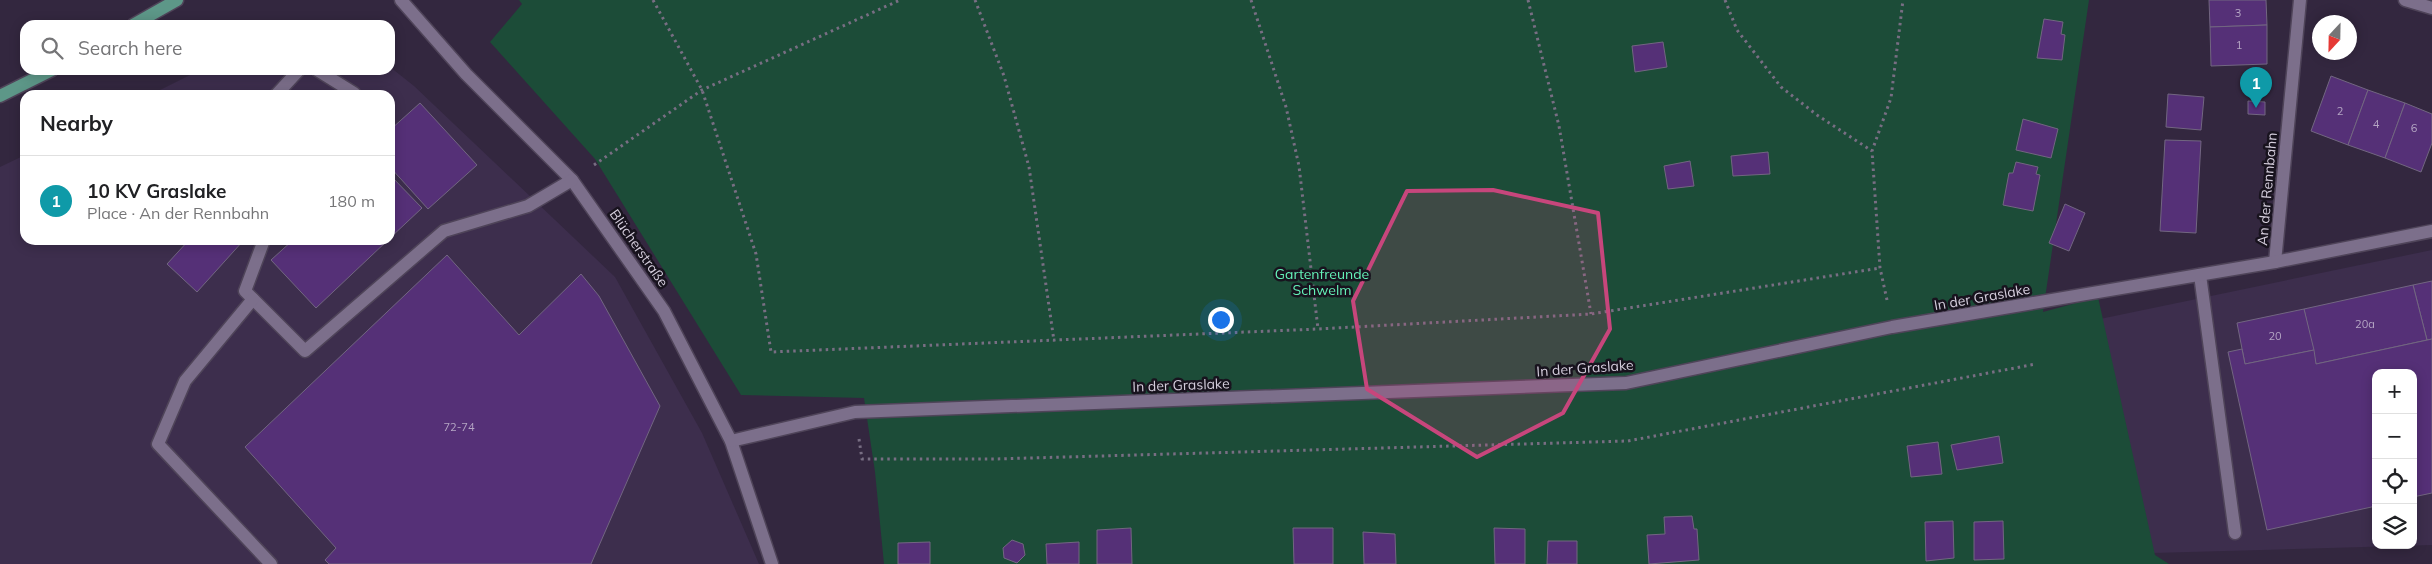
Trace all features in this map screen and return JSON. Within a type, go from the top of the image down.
[{"type":"main road","points":[[142,20],[177,0]]},
{"type":"main road","points":[[0,96],[42,75]]},
{"type":"street","name":"Blücherstraße","points":[[401,0],[466,74],[572,180],[664,310],[730,441],[772,564]]},
{"type":"street","name":"An der Rennbahn","points":[[2275,262],[2300,0]]},
{"type":"street","points":[[2405,0],[2432,8]]},
{"type":"street","points":[[281,90],[294,75]]},
{"type":"street","points":[[325,75],[349,90]]},
{"type":"street","points":[[262,245],[245,290],[305,350],[444,231],[528,206],[572,180]]},
{"type":"street","name":"In der Graslake","points":[[730,441],[854,412],[1626,383],[1892,327],[2275,262],[2432,231]]},
{"type":"street","points":[[2200,275],[2235,533]]},
{"type":"street","points":[[253,299],[185,381],[158,444],[271,564]]},
{"type":"path","points":[[653,0],[702,90],[756,254],[771,352],[1318,329],[1590,314],[1880,268]]},
{"type":"path","points":[[572,180],[702,90],[900,0]]},
{"type":"path","points":[[976,0],[1004,76],[1029,167],[1054,341]]},
{"type":"path","points":[[1251,0],[1286,107],[1299,166],[1318,329]]},
{"type":"path","points":[[1528,0],[1559,126],[1590,314]]},
{"type":"path","points":[[1725,0],[1737,30],[1781,87],[1817,115],[1872,150]]},
{"type":"path","points":[[1892,327],[1880,268],[1872,150],[1891,98],[1903,0]]},
{"type":"path","points":[[854,412],[862,459],[995,459],[1628,441],[2036,364]]},
{"type":"highlighted area","points":[[1493,190],[1598,213],[1610,329],[1563,413],[1477,457],[1367,389],[1353,301],[1407,191]]},
{"type":"shaded area","points":[[395,71],[414,86],[615,277],[702,433],[759,564],[0,564],[0,167],[20,157],[20,245],[395,245],[395,90],[160,90],[190,75],[395,75]]},
{"type":"shaded area","points":[[2432,250],[2432,545],[2417,545],[2417,369],[2372,369],[2372,547],[2153,553],[2100,319]]},
{"type":"green space","name":"Gartenfreunde Schwelm","points":[[519,0],[2089,0],[2043,312],[2098,297],[2155,555],[2169,564],[884,564],[875,472],[864,398],[741,395],[595,159],[490,42],[522,4]]},
{"type":"building","points":[[2209,0],[2266,0],[2267,25],[2210,27]]},
{"type":"building","points":[[2044,19],[2063,22],[2061,34],[2065,35],[2062,60],[2037,58]]},
{"type":"building","points":[[2267,25],[2267,64],[2211,66],[2210,27]]},
{"type":"building","points":[[1663,42],[1667,67],[1635,72],[1632,46]]},
{"type":"building","points":[[2331,76],[2368,90],[2348,145],[2311,131]]},
{"type":"building","points":[[2368,90],[2405,103],[2385,158],[2348,145]]},
{"type":"building","points":[[2168,94],[2204,97],[2201,130],[2166,127]]},
{"type":"building","points":[[2248,101],[2265,102],[2265,115],[2248,114]]},
{"type":"building","points":[[420,103],[477,165],[428,209],[395,173],[395,126]]},
{"type":"building","points":[[2405,103],[2432,114],[2432,143],[2421,172],[2385,158]]},
{"type":"building","points":[[2023,119],[2058,129],[2051,158],[2016,150]]},
{"type":"building","points":[[2165,140],[2201,141],[2196,233],[2160,231]]},
{"type":"building","points":[[1768,152],[1770,174],[1733,176],[1731,156]]},
{"type":"building","points":[[1690,161],[1694,186],[1668,189],[1664,166]]},
{"type":"building","points":[[2016,162],[2038,167],[2036,174],[2040,175],[2033,211],[2003,205],[2009,173],[2013,173]]},
{"type":"building","points":[[395,180],[422,208],[395,233]]},
{"type":"building","points":[[2065,204],[2085,213],[2069,251],[2049,243]]},
{"type":"building","points":[[184,245],[239,245],[197,292],[167,264]]},
{"type":"building","points":[[288,245],[383,245],[316,308],[271,260]]},
{"type":"building","points":[[447,255],[519,335],[581,274],[599,296],[660,406],[591,564],[329,564],[325,560],[336,548],[245,447]]},
{"type":"building","points":[[2432,281],[2432,339],[2427,340],[2413,285]]},
{"type":"building","points":[[2413,285],[2427,340],[2316,364],[2304,309]]},
{"type":"building","points":[[2304,309],[2314,350],[2245,364],[2237,323]]},
{"type":"building","points":[[2432,339],[2432,493],[2417,496],[2417,369],[2372,369],[2372,507],[2267,530],[2228,352],[2242,349],[2245,364],[2314,350],[2316,364]]},
{"type":"building","points":[[1999,436],[2003,463],[1957,470],[1951,445]]},
{"type":"building","points":[[1938,442],[1942,474],[1911,477],[1907,446]]},
{"type":"building","points":[[1692,516],[1694,529],[1697,529],[1699,560],[1649,564],[1647,535],[1665,534],[1664,517]]},
{"type":"building","points":[[1953,521],[1954,558],[1926,561],[1925,522]]},
{"type":"building","points":[[2003,521],[2004,559],[1974,560],[1974,522]]},
{"type":"building","points":[[1131,528],[1132,564],[1097,564],[1097,530]]},
{"type":"building","points":[[1293,528],[1333,528],[1333,564],[1294,564]]},
{"type":"building","points":[[1494,528],[1525,529],[1525,564],[1495,564]]},
{"type":"building","points":[[1363,532],[1395,534],[1396,564],[1364,564]]},
{"type":"building","points":[[1012,540],[1023,544],[1025,555],[1017,563],[1004,558],[1003,548]]},
{"type":"building","points":[[1548,541],[1577,541],[1577,564],[1547,564]]},
{"type":"building","points":[[930,542],[930,564],[898,564],[898,543]]},
{"type":"building","points":[[1079,542],[1079,564],[1047,564],[1046,544]]},
{"type":"place","name":"10 KV Graslake","points":[[2256,108]]}]
